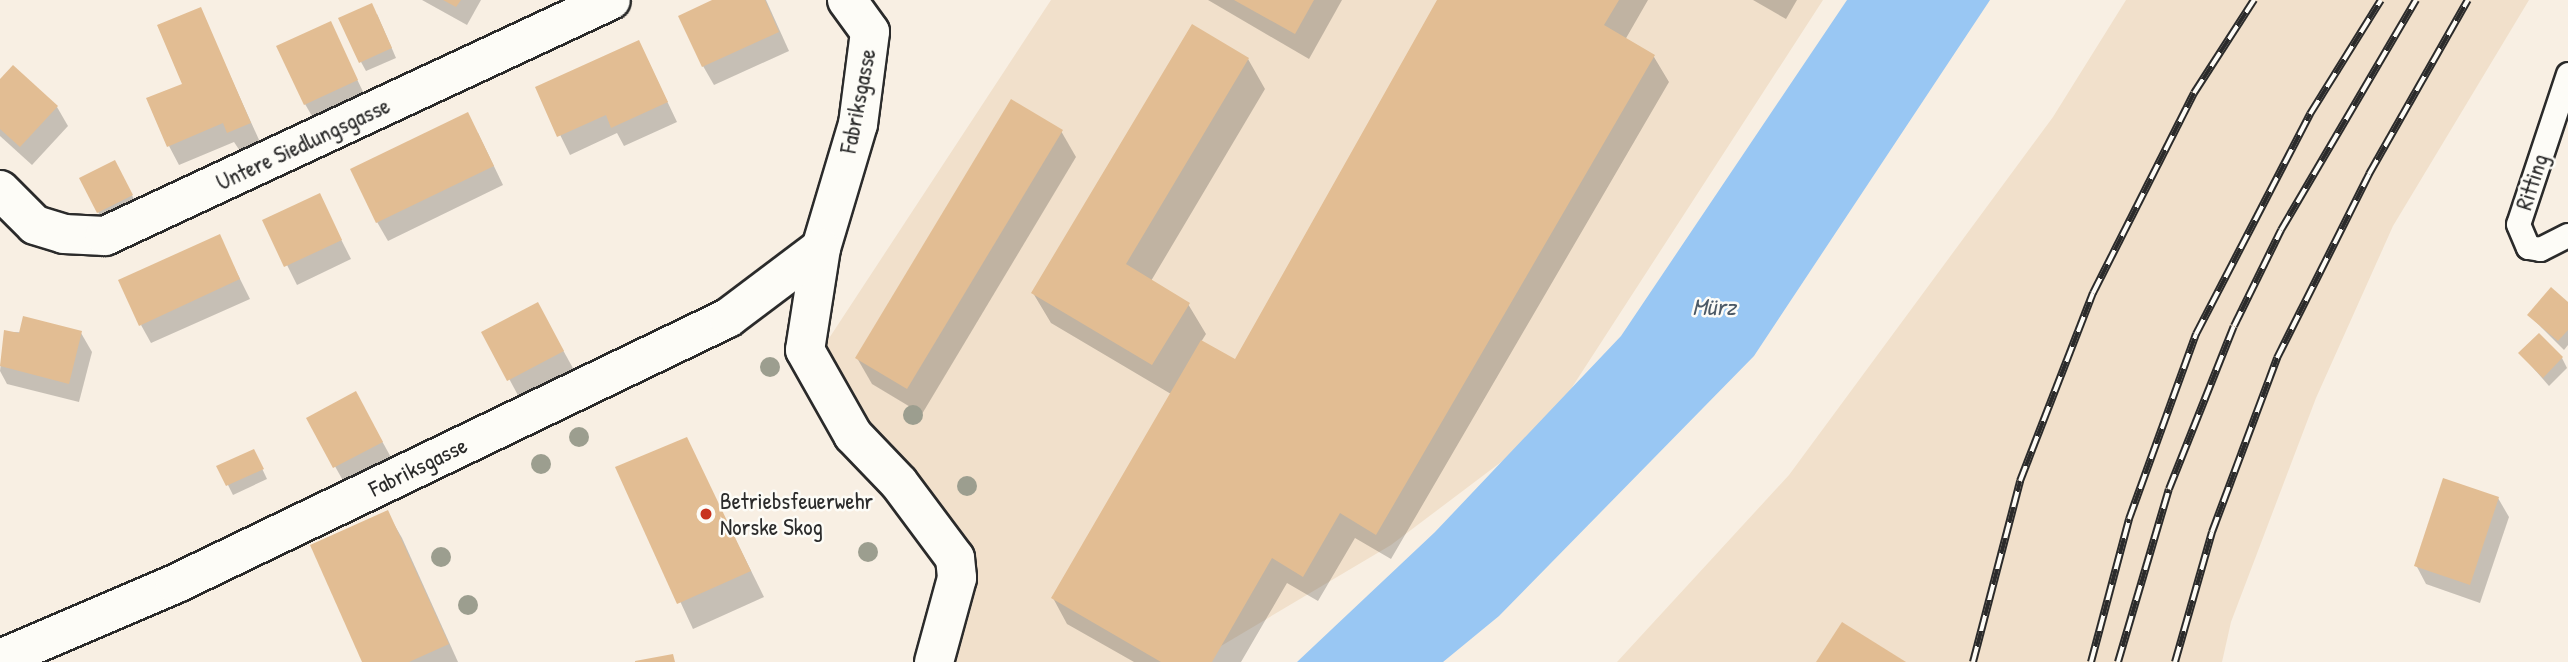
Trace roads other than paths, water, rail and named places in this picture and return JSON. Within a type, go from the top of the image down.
[{"type":"street","name":"Untere Siedlungsgasse","points":[[0,190],[36,225],[64,234],[105,236],[611,0]]},
{"type":"street","name":"Fabriksgasse","points":[[846,0],[870,32],[858,124],[821,248],[805,350],[853,435],[899,483],[955,558],[957,578],[934,662]]},
{"type":"street","name":"Fabriksgasse","points":[[0,659],[175,584],[728,318],[821,248]]},
{"type":"lane","name":"Ritting","points":[[2568,74],[2518,224],[2528,247],[2540,249],[2568,235]]},
{"type":"water","name":"Mürz","points":[[1847,0],[1990,0],[1754,356],[1499,616],[1443,662],[1297,662],[1435,532],[1621,336]]},
{"type":"railway","points":[[1973,662],[2020,481],[2093,293],[2194,93],[2254,0]]},
{"type":"railway","points":[[2091,662],[2129,519],[2196,334],[2310,114],[2381,0]]},
{"type":"railway","points":[[2118,662],[2169,489],[2234,326],[2281,230],[2416,0]]},
{"type":"railway","points":[[2175,662],[2212,532],[2277,358],[2369,174],[2468,0]]},
{"type":"place","name":"Betriebsfeuerwehr Norske Skog","points":[[706,514]]}]
